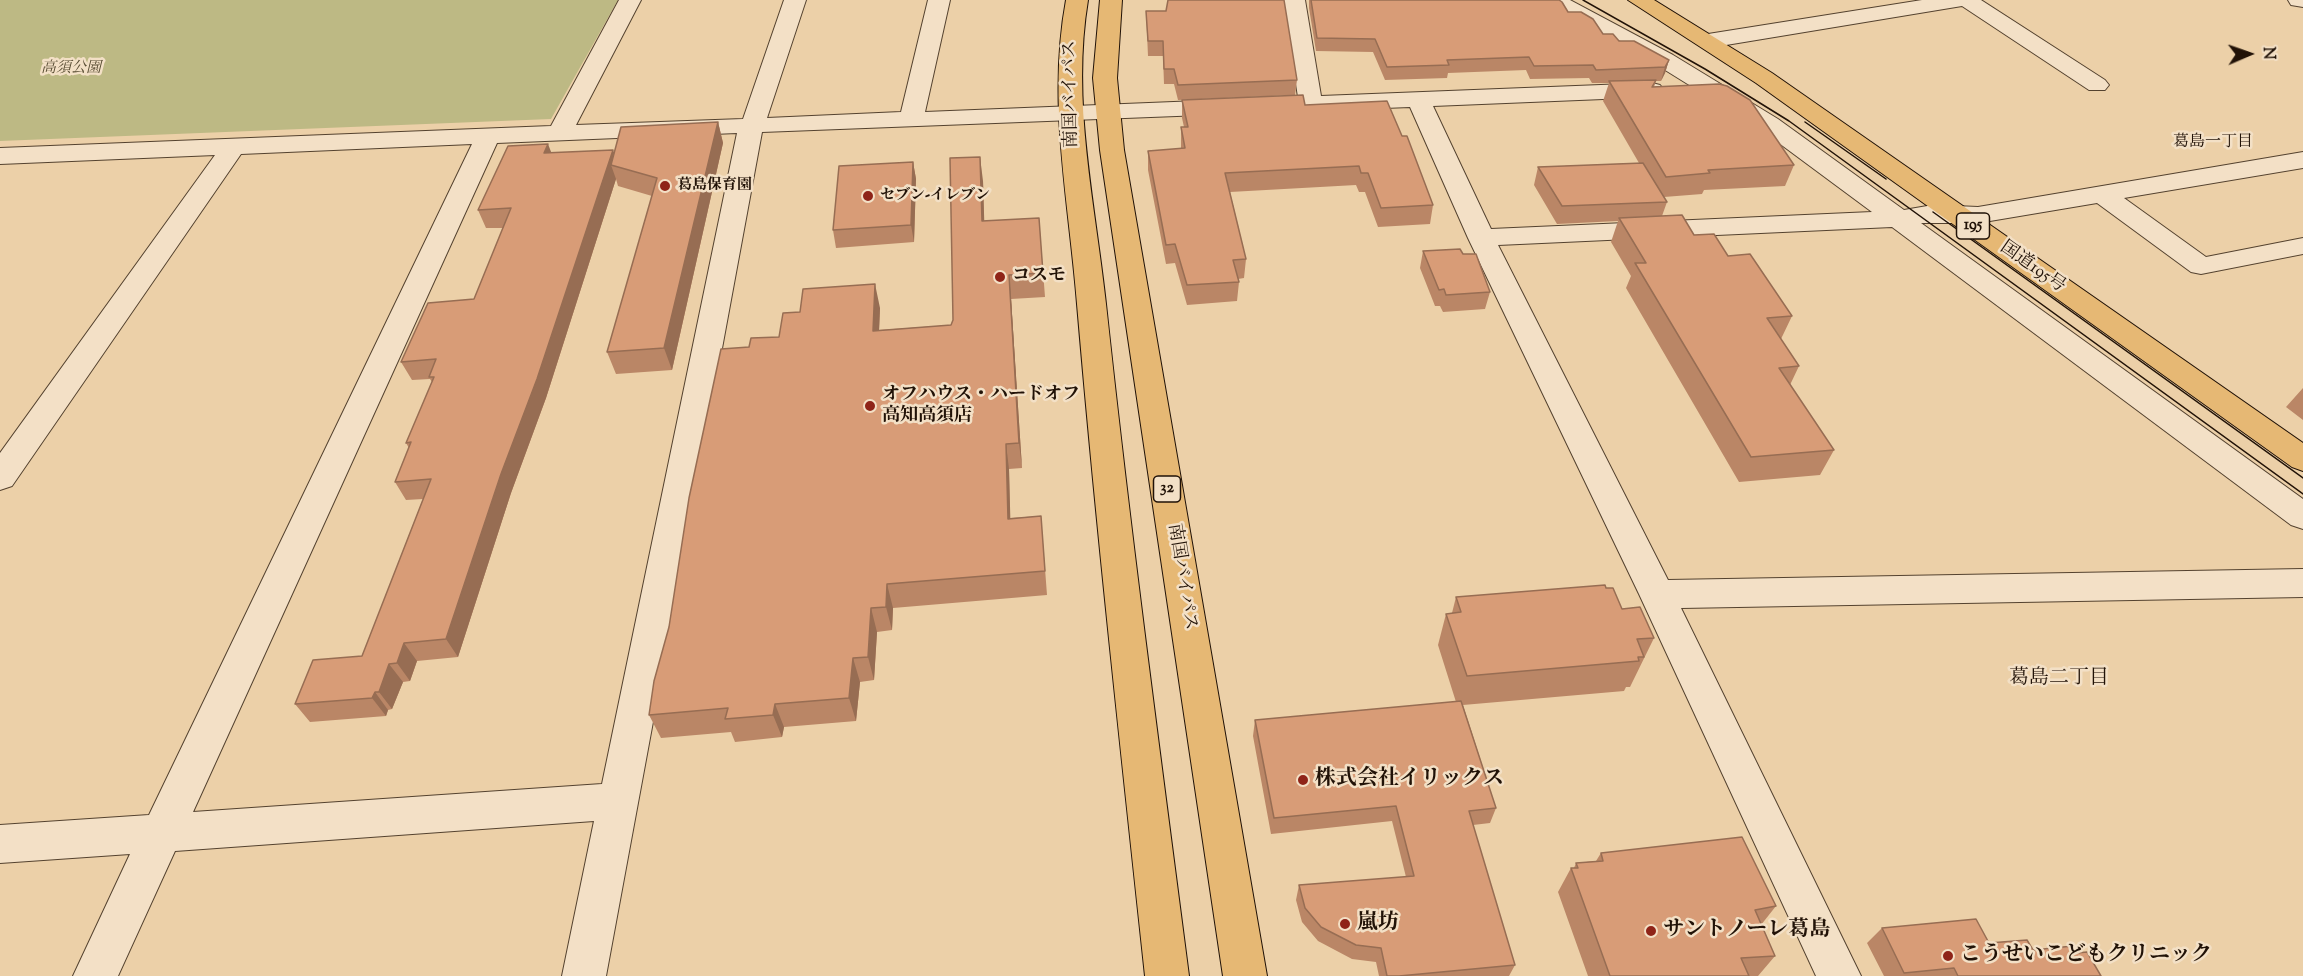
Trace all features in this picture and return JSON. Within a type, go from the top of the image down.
[{"type":"highway","name":"南国バイパス","points":[[1077,0],[1070,40],[1069,112],[1091,299],[1107,469],[1167,976]]},
{"type":"highway","name":"南国バイパス","points":[[1111,0],[1106,39],[1107,111],[1245,976]]},
{"type":"highway","name":"国道195号","points":[[1639,0],[1708,41],[1847,136],[2303,459]]},
{"type":"street","points":[[560,133],[630,0]]},
{"type":"street","points":[[584,976],[729,229],[752,126],[795,0]]},
{"type":"street","points":[[911,119],[939,0]]},
{"type":"street","points":[[1294,0],[1311,104]]},
{"type":"street","points":[[1554,0],[1706,85],[1801,148],[2303,516]]},
{"type":"street","points":[[1708,41],[1881,6],[1962,0]]},
{"type":"street","points":[[1967,0],[2097,85]]},
{"type":"street","points":[[0,156],[1069,112],[1419,101],[1685,89],[1706,85]]},
{"type":"street","points":[[1419,101],[1481,238],[1657,594],[1839,976]]},
{"type":"street","points":[[95,976],[488,136]]},
{"type":"street","points":[[1801,148],[1847,136]]},
{"type":"street","points":[[0,478],[233,147]]},
{"type":"street","points":[[1481,238],[1897,219],[1933,213],[1978,215],[2303,160]]},
{"type":"street","points":[[2102,194],[2201,266],[2303,246]]},
{"type":"street","points":[[1657,594],[2303,583]]},
{"type":"street","points":[[0,844],[159,835],[618,801]]},
{"type":"green space","name":"高須公園","points":[[0,0],[618,0],[551,119],[0,141]]},
{"type":"building","points":[[1168,0],[1284,0],[1297,80],[1178,85],[1174,69],[1164,69],[1163,41],[1148,41],[1146,11],[1166,11]]},
{"type":"building","points":[[1311,0],[1559,0],[1568,12],[1581,12],[1593,19],[1603,34],[1613,34],[1619,41],[1634,41],[1669,60],[1665,67],[1596,70],[1593,65],[1534,66],[1529,57],[1447,60],[1449,65],[1387,67],[1375,39],[1317,38]]},
{"type":"building","points":[[1656,80],[1652,87],[1719,84],[1727,86],[1750,100],[1794,165],[1708,170],[1710,173],[1666,177],[1609,81]]},
{"type":"building","points":[[1303,95],[1305,105],[1387,101],[1402,136],[1407,136],[1433,205],[1381,208],[1368,173],[1361,173],[1359,166],[1225,173],[1246,259],[1233,260],[1239,282],[1187,285],[1175,244],[1166,245],[1148,151],[1185,148],[1181,127],[1188,127],[1182,100]]},
{"type":"building","points":[[718,122],[664,348],[607,352],[657,178],[611,165],[621,127]]},
{"type":"building","points":[[548,144],[544,153],[613,150],[537,379],[501,474],[446,639],[404,643],[397,663],[389,664],[379,692],[375,692],[372,698],[295,704],[313,660],[362,656],[431,479],[395,482],[411,442],[406,443],[434,377],[429,377],[436,359],[401,362],[428,303],[474,299],[511,208],[478,210],[508,146]]},
{"type":"building","points":[[980,157],[982,221],[1039,218],[1043,273],[1009,275],[1019,443],[1006,444],[1008,519],[1041,516],[1045,571],[887,584],[886,607],[871,608],[868,657],[853,658],[849,698],[775,704],[773,715],[725,719],[728,708],[649,715],[654,681],[669,627],[689,498],[721,349],[749,347],[751,338],[779,337],[783,313],[800,312],[803,289],[875,284],[873,331],[951,325],[953,320],[950,158]]},
{"type":"building","points":[[913,162],[911,225],[833,230],[839,166]]},
{"type":"building","points":[[1643,163],[1667,202],[1562,206],[1538,167]]},
{"type":"building","points":[[1682,215],[1694,235],[1714,234],[1728,256],[1750,254],[1792,316],[1767,318],[1799,366],[1779,368],[1834,450],[1751,457],[1635,263],[1646,263],[1619,218]]},
{"type":"building","points":[[1460,249],[1463,254],[1476,254],[1490,292],[1446,295],[1444,289],[1439,290],[1423,251]]},
{"type":"building","points":[[1605,585],[1606,588],[1613,588],[1622,609],[1640,607],[1654,638],[1637,639],[1644,657],[1638,657],[1639,661],[1467,676],[1446,614],[1461,612],[1456,597]]},
{"type":"building","points":[[1461,701],[1496,808],[1469,811],[1515,965],[1387,976],[1381,948],[1356,945],[1321,927],[1305,908],[1299,885],[1414,876],[1396,806],[1274,818],[1255,720]]},
{"type":"building","points":[[1742,837],[1776,906],[1755,910],[1775,956],[1741,958],[1749,976],[1610,976],[1571,868],[1578,868],[1576,863],[1603,861],[1601,853]]},
{"type":"building","points":[[1976,919],[1989,943],[2027,940],[2033,950],[2073,946],[2077,953],[2087,952],[2101,976],[1958,976],[1954,968],[1904,973],[1882,928]]},
{"type":"tram line","points":[[1583,0],[1705,69],[1789,121],[2303,494]]},
{"type":"tram line","points":[[1805,122],[1886,179]]},
{"type":"tram line","points":[[1933,212],[2303,478]]},
{"type":"place","name":"葛島保育園","points":[[665,186]]},
{"type":"place","name":"セブン-イレブン","points":[[868,196]]},
{"type":"place","name":"コスモ","points":[[1000,277]]},
{"type":"place","name":"オフハウス・ハードオフ 高知高須店","points":[[870,406]]},
{"type":"place","name":"株式会社イリックス","points":[[1303,780]]},
{"type":"place","name":"嵐坊","points":[[1345,924]]},
{"type":"place","name":"サントノーレ葛島","points":[[1651,931]]},
{"type":"place","name":"こうせいこどもクリニック","points":[[1948,956]]},
{"type":"district","name":"葛島一丁目","points":[[2213,143]]},
{"type":"district","name":"葛島二丁目","points":[[2059,680]]}]
